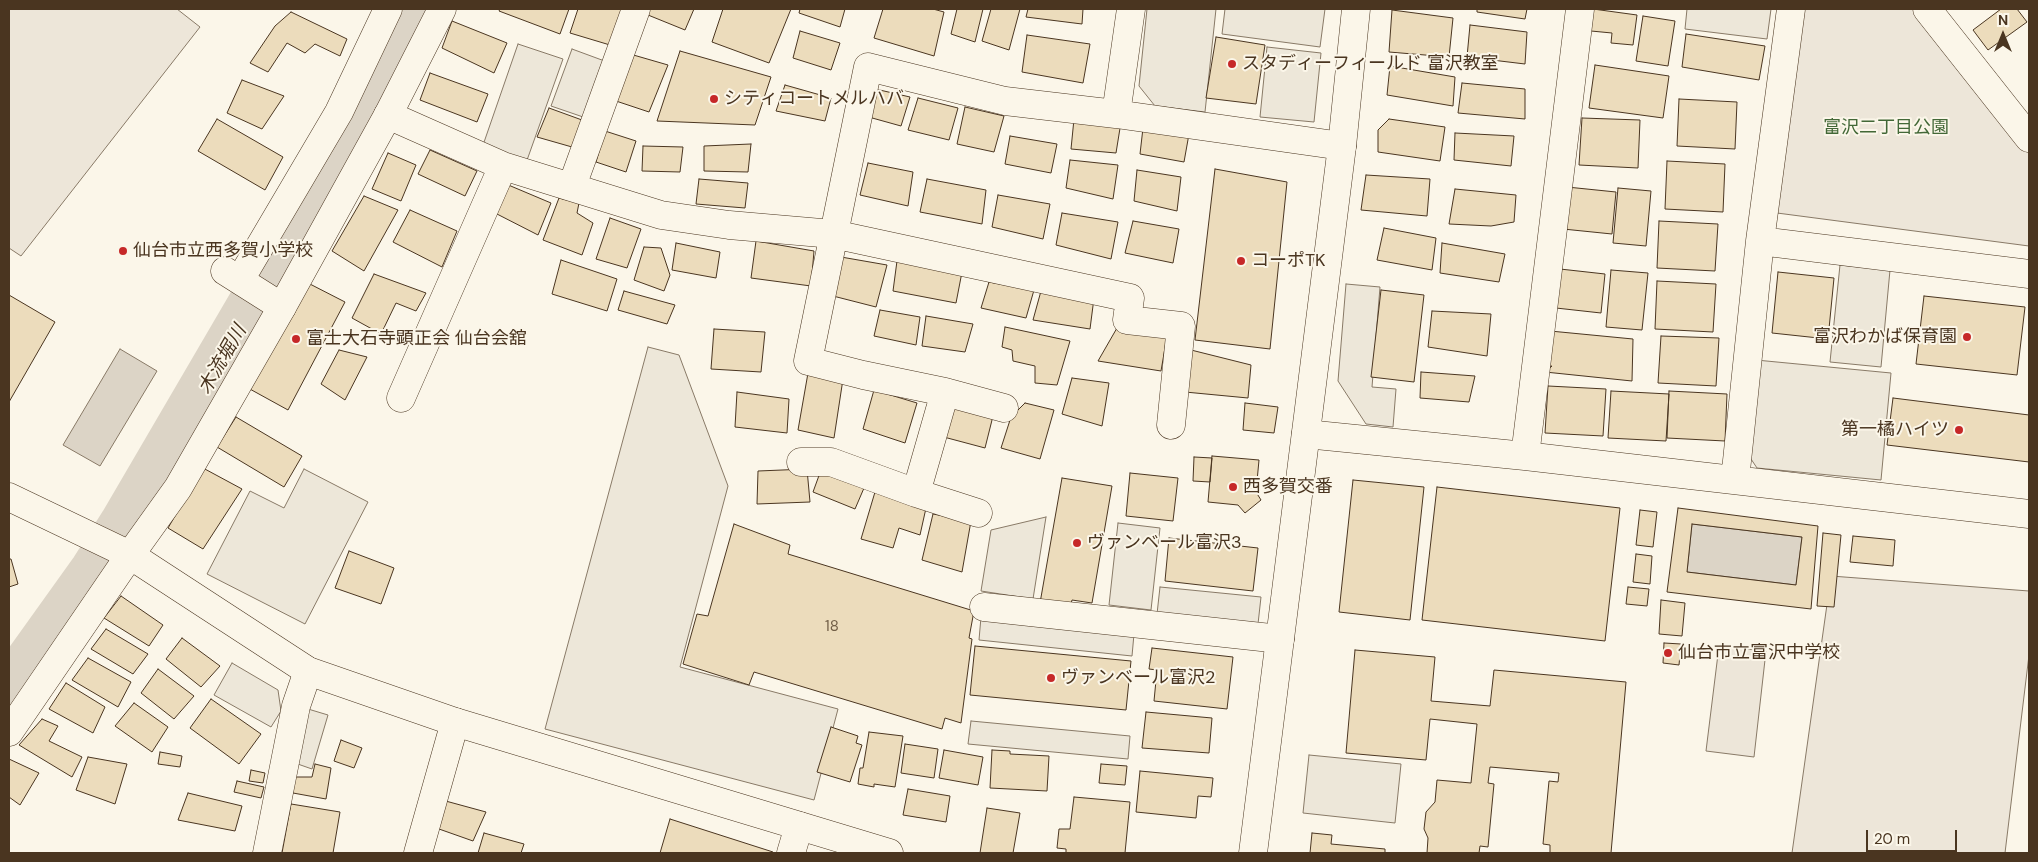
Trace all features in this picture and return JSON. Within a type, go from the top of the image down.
[{"type":"street","points":[[277,304],[237,279],[339,112],[388,9]]},
{"type":"street","points":[[9,732],[127,554],[178,488],[277,304],[388,115],[442,9]]},
{"type":"street","points":[[572,186],[636,9]]},
{"type":"street","points":[[1116,114],[1131,9]]},
{"type":"street","points":[[1253,853],[1342,146],[1356,9]]},
{"type":"street","points":[[1525,456],[1580,9]]},
{"type":"street","points":[[1735,480],[1760,241],[1791,9]]},
{"type":"street","points":[[1927,9],[2029,138]]},
{"type":"street","points":[[1004,408],[945,392],[863,376],[808,361],[868,67],[1005,101],[1116,114],[1342,146]]},
{"type":"street","points":[[388,115],[503,166],[661,215],[729,225],[833,234],[1130,298],[1127,320],[1181,326],[1171,425]]},
{"type":"street","points":[[401,398],[503,166]]},
{"type":"street","points":[[1760,241],[2029,274]]},
{"type":"street","points":[[916,494],[945,392]]},
{"type":"street","points":[[1306,434],[1525,456],[2029,514]]},
{"type":"street","points":[[801,462],[831,462],[916,494],[978,513]]},
{"type":"street","points":[[9,497],[84,535],[127,554],[308,671],[455,722],[889,853]]},
{"type":"street","points":[[984,607],[1280,639]]},
{"type":"street","points":[[267,853],[296,706],[308,671]]},
{"type":"street","points":[[418,853],[455,722]]},
{"type":"street","points":[[791,853],[799,826]]},
{"type":"green space","points":[[9,9],[177,9],[200,27],[21,256],[9,248]]},
{"type":"green space","name":"富沢二丁目公園","points":[[1800,9],[1916,9],[2029,151],[2029,246],[1777,213]]},
{"type":"green space","points":[[1831,576],[2029,591],[2029,655],[2005,853],[1792,853]]},
{"type":"green space","points":[[1719,646],[1766,651],[1754,757],[1706,751]]},
{"type":"shaded area","points":[[1147,9],[1216,9],[1205,112],[1155,106],[1139,86]]},
{"type":"shaded area","points":[[1225,9],[1325,9],[1320,47],[1222,34]]},
{"type":"shaded area","points":[[1687,9],[1771,9],[1767,39],[1685,29]]},
{"type":"shaded area","points":[[518,44],[563,59],[526,163],[482,148]]},
{"type":"shaded area","points":[[1267,47],[1321,53],[1314,122],[1260,117]]},
{"type":"shaded area","points":[[572,49],[610,63],[589,119],[551,106]]},
{"type":"shaded area","points":[[1840,265],[1890,270],[1881,367],[1830,362]]},
{"type":"shaded area","points":[[1346,284],[1380,287],[1372,387],[1396,389],[1393,427],[1366,424],[1338,381]]},
{"type":"shaded area","points":[[648,347],[679,355],[728,486],[680,667],[838,709],[814,800],[545,729]]},
{"type":"shaded area","points":[[120,349],[157,371],[100,466],[63,445]]},
{"type":"shaded area","points":[[1756,360],[1891,373],[1881,480],[1757,468],[1747,453]]},
{"type":"shaded area","points":[[304,469],[368,502],[305,624],[207,574],[250,491],[284,508]]},
{"type":"shaded area","points":[[1046,517],[1033,599],[981,591],[991,530]]},
{"type":"shaded area","points":[[1118,523],[1160,528],[1151,610],[1109,605]]},
{"type":"shaded area","points":[[1692,524],[1802,537],[1796,585],[1687,572]]},
{"type":"shaded area","points":[[1160,587],[1261,597],[1258,624],[1157,614]]},
{"type":"shaded area","points":[[981,617],[1134,634],[1132,656],[979,640]]},
{"type":"shaded area","points":[[232,663],[278,690],[281,711],[271,727],[214,695]]},
{"type":"shaded area","points":[[308,709],[328,715],[312,769],[292,762]]},
{"type":"shaded area","points":[[971,721],[1130,736],[1128,759],[968,744]]},
{"type":"shaded area","points":[[1309,755],[1401,764],[1395,823],[1303,813]]},
{"type":"building","points":[[500,9],[569,9],[560,34],[499,11]]},
{"type":"building","points":[[578,9],[622,9],[610,45],[570,33]]},
{"type":"building","points":[[650,9],[694,9],[685,30],[648,15]]},
{"type":"building","points":[[723,9],[791,9],[769,63],[712,42]]},
{"type":"building","points":[[800,9],[845,9],[840,27],[799,13]]},
{"type":"building","points":[[883,9],[933,9],[944,12],[934,56],[874,38]]},
{"type":"building","points":[[957,9],[983,9],[975,42],[951,34]]},
{"type":"building","points":[[991,9],[1020,9],[1009,50],[982,41]]},
{"type":"building","points":[[1028,9],[1083,9],[1082,24],[1026,17]]},
{"type":"building","points":[[1477,9],[1527,9],[1525,19],[1477,12]]},
{"type":"building","points":[[1593,9],[1637,15],[1633,45],[1611,43],[1612,33],[1591,31]]},
{"type":"building","points":[[2001,9],[2017,9],[2027,22],[1988,50],[1973,30]]},
{"type":"building","points":[[1392,10],[1453,18],[1449,57],[1389,52]]},
{"type":"building","points":[[291,12],[347,39],[340,56],[315,44],[305,53],[287,43],[268,72],[250,63],[275,26]]},
{"type":"building","points":[[1643,16],[1675,21],[1668,66],[1636,61]]},
{"type":"building","points":[[452,21],[507,43],[494,73],[442,48]]},
{"type":"building","points":[[1470,25],[1527,32],[1525,64],[1467,57]]},
{"type":"building","points":[[800,31],[840,43],[831,70],[793,58]]},
{"type":"building","points":[[1686,34],[1765,46],[1759,80],[1682,67]]},
{"type":"building","points":[[1027,35],[1090,44],[1083,83],[1022,72]]},
{"type":"building","points":[[1216,37],[1265,45],[1256,104],[1206,98]]},
{"type":"building","name":"シティコートメルハバ","points":[[680,51],[771,77],[755,125],[657,121]]},
{"type":"building","points":[[630,54],[668,65],[649,112],[613,100]]},
{"type":"building","points":[[1595,65],[1669,76],[1663,118],[1589,108]]},
{"type":"building","points":[[1390,66],[1455,77],[1453,106],[1387,95]]},
{"type":"building","points":[[430,73],[488,94],[477,122],[420,100]]},
{"type":"building","points":[[242,80],[284,96],[262,129],[227,113]]},
{"type":"building","points":[[1462,83],[1525,89],[1525,119],[1458,113]]},
{"type":"building","points":[[785,85],[831,98],[825,121],[776,111]]},
{"type":"building","points":[[871,88],[910,97],[901,126],[865,116]]},
{"type":"building","points":[[918,98],[958,108],[949,140],[908,130]]},
{"type":"building","points":[[1679,99],[1737,102],[1735,149],[1677,146]]},
{"type":"building","points":[[965,107],[1004,116],[994,152],[957,144]]},
{"type":"building","points":[[549,108],[582,120],[572,147],[537,137]]},
{"type":"building","points":[[1582,118],[1640,120],[1638,168],[1579,165]]},
{"type":"building","points":[[217,119],[283,157],[265,190],[198,151]]},
{"type":"building","points":[[1074,119],[1121,122],[1116,153],[1071,149]]},
{"type":"building","points":[[1389,119],[1445,127],[1440,161],[1378,152],[1378,130]]},
{"type":"building","points":[[1143,128],[1189,134],[1184,162],[1140,154]]},
{"type":"building","points":[[605,131],[636,141],[626,172],[596,162]]},
{"type":"building","points":[[1455,133],[1514,136],[1511,166],[1454,160]]},
{"type":"building","points":[[1010,136],[1057,144],[1051,173],[1005,164]]},
{"type":"building","points":[[751,144],[748,172],[704,171],[704,146]]},
{"type":"building","points":[[643,146],[683,147],[680,172],[642,171]]},
{"type":"building","points":[[430,150],[477,171],[465,196],[418,174]]},
{"type":"building","points":[[388,153],[416,165],[401,201],[372,189]]},
{"type":"building","points":[[1070,160],[1118,165],[1113,199],[1066,188]]},
{"type":"building","points":[[1667,161],[1725,164],[1723,212],[1665,209]]},
{"type":"building","points":[[868,163],[913,172],[908,206],[860,195]]},
{"type":"building","name":"コーポTK","points":[[1215,169],[1287,182],[1270,349],[1195,340]]},
{"type":"building","points":[[1137,170],[1181,177],[1177,211],[1134,201]]},
{"type":"building","points":[[1366,175],[1430,179],[1427,216],[1361,210]]},
{"type":"building","points":[[699,179],[748,183],[745,208],[696,204]]},
{"type":"building","points":[[927,179],[986,190],[982,224],[920,212]]},
{"type":"building","points":[[506,184],[551,203],[538,235],[495,213]]},
{"type":"building","points":[[1567,187],[1616,192],[1612,234],[1563,229]]},
{"type":"building","points":[[1618,188],[1651,191],[1646,246],[1613,243]]},
{"type":"building","points":[[1455,189],[1516,195],[1514,222],[1491,226],[1449,224]]},
{"type":"building","points":[[998,195],[1050,204],[1043,239],[992,227]]},
{"type":"building","points":[[364,196],[398,210],[364,271],[332,251]]},
{"type":"building","points":[[559,198],[579,203],[577,213],[593,223],[582,255],[543,240]]},
{"type":"building","points":[[410,210],[457,231],[442,267],[393,242]]},
{"type":"building","points":[[1062,213],[1118,222],[1111,259],[1056,245]]},
{"type":"building","points":[[610,218],[641,229],[627,268],[596,259]]},
{"type":"building","points":[[1133,221],[1179,229],[1173,263],[1125,253]]},
{"type":"building","points":[[1659,221],[1718,224],[1715,271],[1657,268]]},
{"type":"building","points":[[1384,228],[1436,238],[1432,270],[1377,260]]},
{"type":"building","points":[[756,241],[814,251],[811,286],[751,278]]},
{"type":"building","points":[[676,243],[720,252],[716,278],[672,270]]},
{"type":"building","points":[[1442,243],[1505,254],[1499,282],[1440,273]]},
{"type":"building","points":[[644,247],[661,248],[670,275],[664,291],[634,280]]},
{"type":"building","points":[[841,257],[887,265],[876,307],[833,296]]},
{"type":"building","points":[[561,260],[617,279],[607,311],[552,294]]},
{"type":"building","points":[[897,261],[962,272],[956,303],[893,291]]},
{"type":"building","points":[[1560,269],[1605,274],[1601,313],[1556,308]]},
{"type":"building","points":[[1611,270],[1648,273],[1642,330],[1606,327]]},
{"type":"building","points":[[1778,272],[1834,278],[1828,339],[1772,333]]},
{"type":"building","points":[[374,274],[426,293],[416,311],[396,303],[381,334],[352,318]]},
{"type":"building","points":[[1657,281],[1716,284],[1713,332],[1655,329]]},
{"type":"building","points":[[306,282],[345,302],[288,410],[248,388]]},
{"type":"building","points":[[989,282],[1034,290],[1026,318],[981,308]]},
{"type":"building","points":[[1381,290],[1424,295],[1414,382],[1371,377]]},
{"type":"building","points":[[624,291],[675,305],[667,324],[618,310]]},
{"type":"building","points":[[1041,291],[1094,298],[1090,329],[1033,320]]},
{"type":"building","points":[[9,295],[55,322],[9,402]]},
{"type":"building","points":[[1924,296],[2025,307],[2017,375],[1916,364]]},
{"type":"building","points":[[880,310],[920,317],[916,345],[874,336]]},
{"type":"building","points":[[1432,311],[1491,314],[1487,356],[1428,347]]},
{"type":"building","points":[[926,316],[973,324],[965,352],[922,346]]},
{"type":"building","points":[[1005,327],[1070,341],[1057,385],[1035,383],[1035,366],[1013,361],[1012,350],[1002,347]]},
{"type":"building","points":[[1117,328],[1167,336],[1161,371],[1098,361]]},
{"type":"building","points":[[714,329],[765,332],[761,372],[711,369]]},
{"type":"building","points":[[1550,331],[1633,339],[1632,381],[1545,372],[1552,366],[1543,368]]},
{"type":"building","points":[[1661,336],[1719,338],[1716,386],[1658,383]]},
{"type":"building","points":[[339,350],[367,357],[345,400],[321,384]]},
{"type":"building","points":[[1191,350],[1251,365],[1248,398],[1185,392]]},
{"type":"building","points":[[1421,372],[1475,376],[1469,402],[1420,398]]},
{"type":"building","points":[[808,373],[843,379],[834,438],[798,430]]},
{"type":"building","points":[[1072,378],[1109,383],[1102,426],[1062,414]]},
{"type":"building","points":[[1548,386],[1606,389],[1603,436],[1545,433]]},
{"type":"building","points":[[874,390],[917,403],[905,443],[863,429]]},
{"type":"building","points":[[1611,391],[1669,394],[1666,441],[1608,438]]},
{"type":"building","points":[[1669,391],[1727,394],[1725,441],[1667,438]]},
{"type":"building","points":[[737,392],[789,399],[787,433],[735,427]]},
{"type":"building","name":"第一橘ハイツ","points":[[1893,398],[2029,415],[2029,462],[1887,445]]},
{"type":"building","points":[[1025,403],[1054,410],[1040,459],[1001,448],[1011,417]]},
{"type":"building","points":[[1245,403],[1278,407],[1274,433],[1243,430]]},
{"type":"building","points":[[950,404],[993,416],[985,448],[940,436]]},
{"type":"building","points":[[236,417],[302,456],[284,487],[217,447]]},
{"type":"building","name":"西多賀交番","points":[[1212,456],[1259,460],[1256,492],[1261,500],[1245,513],[1238,505],[1208,502]]},
{"type":"building","points":[[1194,457],[1212,458],[1210,482],[1193,481]]},
{"type":"building","points":[[203,468],[242,489],[203,549],[168,528]]},
{"type":"building","points":[[807,469],[810,502],[757,504],[758,471]]},
{"type":"building","points":[[821,470],[864,488],[855,509],[813,492]]},
{"type":"building","points":[[1130,473],[1178,478],[1173,521],[1126,516]]},
{"type":"building","name":"ヴァンベール富沢3","points":[[1062,478],[1112,486],[1092,603],[1072,600],[1070,608],[1040,603]]},
{"type":"building","points":[[1353,480],[1424,487],[1410,620],[1339,612]]},
{"type":"building","points":[[1437,487],[1620,508],[1605,641],[1422,620]]},
{"type":"building","points":[[875,492],[926,508],[920,535],[899,528],[893,548],[861,539]]},
{"type":"building","points":[[1678,508],[1818,526],[1811,609],[1667,592]],"holes":[[[1692,524],[1802,537],[1796,585],[1687,572]]]},
{"type":"building","points":[[1640,510],[1657,512],[1653,547],[1636,545]]},
{"type":"building","points":[[933,514],[971,521],[962,572],[922,560]]},
{"type":"building","points":[[734,524],[790,545],[788,554],[974,611],[969,638],[972,639],[961,723],[945,718],[942,729],[754,672],[749,685],[683,664],[697,614],[708,616]]},
{"type":"building","points":[[1823,533],[1841,535],[1834,607],[1817,606]]},
{"type":"building","points":[[1853,536],[1895,540],[1893,566],[1850,562]]},
{"type":"building","points":[[1169,538],[1258,548],[1253,591],[1165,581]]},
{"type":"building","points":[[349,551],[394,568],[381,604],[335,588]]},
{"type":"building","points":[[1636,554],[1652,556],[1650,584],[1633,582]]},
{"type":"building","points":[[9,559],[11,559],[18,584],[9,587]]},
{"type":"building","points":[[1628,587],[1649,589],[1647,606],[1626,604]]},
{"type":"building","points":[[121,596],[163,625],[149,646],[104,618]]},
{"type":"building","points":[[1661,600],[1685,603],[1682,636],[1659,634]]},
{"type":"building","points":[[106,629],[148,654],[133,674],[91,649]]},
{"type":"building","points":[[182,638],[220,666],[201,687],[166,659]]},
{"type":"building","points":[[1664,643],[1681,644],[1679,665],[1663,663]]},
{"type":"building","name":"ヴァンベール富沢2","points":[[975,646],[1131,661],[1126,710],[970,695]]},
{"type":"building","points":[[1152,648],[1233,657],[1227,709],[1154,701],[1157,670],[1149,669]]},
{"type":"building","points":[[1355,650],[1435,657],[1431,701],[1490,706],[1494,670],[1626,682],[1611,853],[1550,853],[1550,845],[1543,844],[1549,781],[1558,782],[1559,773],[1490,767],[1488,783],[1494,784],[1488,847],[1480,846],[1479,853],[1427,853],[1428,838],[1424,829],[1426,812],[1435,802],[1437,780],[1471,783],[1477,724],[1430,719],[1426,760],[1346,753]]},
{"type":"building","points":[[88,658],[131,682],[118,707],[72,680]]},
{"type":"building","points":[[158,669],[194,696],[174,719],[141,693]]},
{"type":"building","points":[[66,683],[105,707],[93,733],[49,709]]},
{"type":"building","points":[[211,699],[261,734],[239,764],[190,728]]},
{"type":"building","points":[[134,703],[168,727],[152,752],[115,726]]},
{"type":"building","points":[[1146,712],[1212,718],[1209,753],[1142,748]]},
{"type":"building","points":[[42,719],[58,726],[49,741],[82,757],[72,777],[19,745]]},
{"type":"building","points":[[831,727],[858,736],[856,743],[862,745],[850,782],[817,772]]},
{"type":"building","points":[[869,732],[903,736],[895,787],[874,784],[874,787],[858,784],[860,768],[863,768]]},
{"type":"building","points":[[341,740],[362,748],[354,768],[334,761]]},
{"type":"building","points":[[905,744],[938,749],[934,778],[901,773]]},
{"type":"building","points":[[944,750],[983,757],[978,785],[939,778]]},
{"type":"building","points":[[992,750],[1010,751],[1010,754],[1049,756],[1047,791],[990,788]]},
{"type":"building","points":[[160,752],[182,756],[180,767],[158,764]]},
{"type":"building","points":[[88,757],[127,764],[115,804],[76,790]]},
{"type":"building","points":[[9,759],[39,773],[20,805],[9,797]]},
{"type":"building","points":[[315,764],[331,768],[326,799],[293,793],[294,777],[312,777]]},
{"type":"building","points":[[1101,764],[1127,766],[1125,785],[1099,783]]},
{"type":"building","points":[[251,770],[265,773],[263,783],[249,781]]},
{"type":"building","points":[[1140,771],[1213,778],[1211,797],[1198,796],[1196,818],[1136,812]]},
{"type":"building","points":[[237,781],[264,787],[261,798],[234,792]]},
{"type":"building","points":[[908,789],[950,796],[946,822],[903,815]]},
{"type":"building","points":[[188,793],[242,806],[235,831],[178,820]]},
{"type":"building","points":[[1074,797],[1130,802],[1125,853],[1066,853],[1066,849],[1057,848],[1059,829],[1070,829]]},
{"type":"building","points":[[442,800],[486,812],[473,841],[439,829]]},
{"type":"building","points":[[291,804],[340,812],[333,853],[282,853]]},
{"type":"building","points":[[987,808],[1020,813],[1013,853],[980,853]]},
{"type":"building","points":[[670,819],[773,852],[773,853],[660,853]]},
{"type":"building","points":[[484,833],[524,844],[521,853],[478,853]]},
{"type":"building","points":[[1312,833],[1332,835],[1331,844],[1385,849],[1385,853],[1310,853]]},
{"type":"waterway","name":"木流堀川","points":[[9,695],[97,572],[126,526],[282,259],[382,73],[411,9]]},
{"type":"place","name":"スタディーフィールド 富沢教室","points":[[1232,64]]},
{"type":"place","name":"シティコートメルハバ","points":[[714,99]]},
{"type":"place","name":"仙台市立西多賀小学校","points":[[123,251]]},
{"type":"place","name":"コーポTK","points":[[1241,261]]},
{"type":"place","name":"富沢わかば保育園","points":[[1967,337]]},
{"type":"place","name":"富士大石寺顕正会 仙台会舘","points":[[296,339]]},
{"type":"place","name":"第一橘ハイツ","points":[[1959,430]]},
{"type":"place","name":"西多賀交番","points":[[1233,487]]},
{"type":"place","name":"ヴァンベール富沢3","points":[[1077,543]]},
{"type":"place","name":"仙台市立富沢中学校","points":[[1668,653]]},
{"type":"place","name":"ヴァンベール富沢2","points":[[1051,678]]}]
